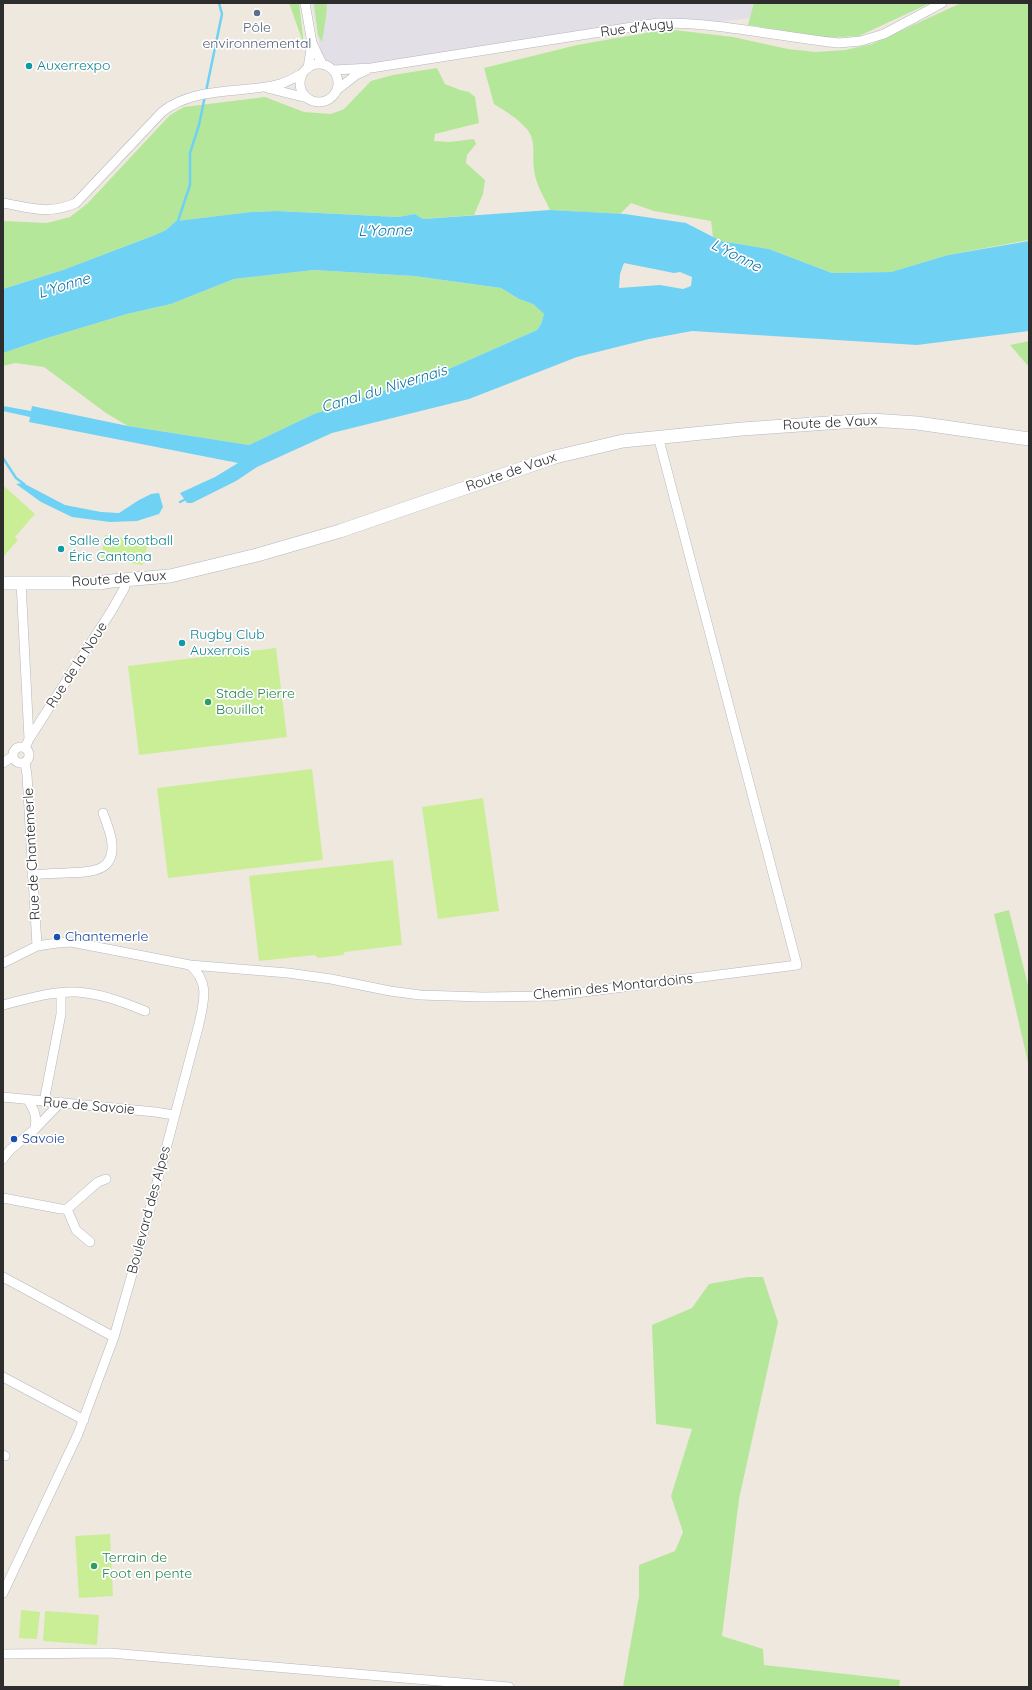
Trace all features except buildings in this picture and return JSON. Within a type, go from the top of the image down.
[{"type":"street","points":[[306,3],[312,43],[322,64]]},
{"type":"street","name":"Rue d'Augy","points":[[334,70],[371,68],[658,23],[696,23],[809,40],[839,43],[853,42],[884,34],[942,3]]},
{"type":"street","points":[[306,98],[302,93],[300,86],[312,43]]},
{"type":"street","points":[[3,203],[46,210],[65,208],[76,203],[162,112],[172,104],[183,99],[281,84],[305,71],[312,65],[322,64],[334,70],[338,79],[338,89],[330,99],[325,102],[318,103],[306,98],[264,87]]},
{"type":"street","name":"Rue d'Augy","points":[[338,89],[356,75],[371,68]]},
{"type":"street","name":"Route de Vaux","points":[[3,583],[99,583],[170,576],[257,555],[340,531],[556,457],[597,446],[658,436],[825,422],[871,420],[917,423],[1029,439]]},
{"type":"street","name":"Chemin des Montardoins","points":[[190,966],[288,973],[331,979],[413,994],[483,997],[552,996],[797,965],[658,436]]},
{"type":"street","name":"Rue de la Noue","points":[[25,748],[29,739],[125,588],[124,580]]},
{"type":"street","points":[[20,582],[29,739]]},
{"type":"street","points":[[3,763],[13,756],[16,749],[22,747],[25,748],[29,756],[25,762],[19,763],[15,761],[13,756]]},
{"type":"street","name":"Rue de Chantemerle","points":[[25,762],[37,946]]},
{"type":"street","points":[[32,875],[92,872],[103,867],[110,857],[112,848],[111,838],[104,813]]},
{"type":"street","points":[[3,963],[37,946],[59,943],[83,943],[190,966]]},
{"type":"street","name":"Boulevard des Alpes","points":[[3,1593],[78,1434],[114,1337],[141,1243],[202,1011],[203,981],[197,971],[190,966]]},
{"type":"street","points":[[3,1005],[61,993],[77,992],[120,1000],[144,1011]]},
{"type":"street","points":[[44,1102],[61,1014],[61,993]]},
{"type":"street","name":"Rue de Savoie","points":[[3,1097],[174,1115]]},
{"type":"street","points":[[28,1100],[34,1110],[36,1118],[34,1129]]},
{"type":"street","points":[[3,1159],[10,1150],[61,1102]]},
{"type":"street","points":[[3,1198],[66,1209],[98,1182],[106,1179]]},
{"type":"street","points":[[66,1209],[76,1230],[90,1242]]},
{"type":"street","points":[[3,1277],[114,1337]]},
{"type":"street","points":[[3,1377],[84,1420]]},
{"type":"street","points":[[3,1654],[110,1653],[510,1687]]},
{"type":"shaded area","points":[[312,3],[783,3],[782,14],[397,62],[344,74],[322,58]]},
{"type":"green space","points":[[289,3],[299,3],[304,45]]},
{"type":"green space","points":[[314,3],[327,3],[322,42],[318,35]]},
{"type":"green space","points":[[754,3],[930,3],[859,36],[826,38],[748,25]]},
{"type":"green space","points":[[961,3],[1029,3],[1029,240],[948,255],[891,272],[832,273],[769,249],[721,241],[713,237],[711,221],[654,211],[631,203],[620,214],[550,210],[536,179],[532,138],[526,128],[519,121],[494,104],[484,68],[577,45],[651,32],[674,30],[733,37],[788,49],[816,52],[845,50],[872,44]]},
{"type":"green space","points":[[437,68],[445,84],[469,92],[475,97],[479,123],[435,134],[434,141],[449,142],[474,139],[476,144],[467,155],[466,163],[485,180],[483,194],[474,215],[423,219],[415,214],[398,217],[278,211],[251,212],[176,221],[166,230],[155,235],[63,270],[3,289],[3,221],[47,223],[70,217],[88,203],[170,115],[184,107],[265,97],[304,112],[331,114],[344,109],[371,81],[393,75]]},
{"type":"green space","points":[[314,270],[414,276],[501,288],[519,299],[533,304],[544,314],[541,324],[537,330],[451,368],[314,414],[249,445],[128,426],[106,413],[44,367],[15,363],[3,366],[3,353],[127,314],[171,304],[234,279]]},
{"type":"green space","points":[[1029,341],[1029,367],[1010,345]]},
{"type":"green space","points":[[3,485],[35,514],[15,537],[18,540],[4,556],[3,555]]},
{"type":"green space","points":[[105,535],[148,543],[143,565],[101,558]]},
{"type":"green space","name":"Stade Pierre Bouillot","points":[[276,648],[287,737],[139,755],[128,666]]},
{"type":"green space","points":[[312,769],[323,860],[168,878],[157,788]]},
{"type":"green space","points":[[483,798],[499,911],[438,919],[422,807]]},
{"type":"green space","points":[[393,860],[402,945],[345,952],[343,955],[318,958],[315,955],[259,961],[249,876]]},
{"type":"green space","points":[[1009,910],[1029,989],[1029,1067],[994,914]]},
{"type":"green space","points":[[748,1277],[763,1277],[778,1322],[739,1499],[722,1636],[763,1649],[764,1665],[900,1680],[899,1687],[623,1687],[639,1596],[639,1565],[675,1551],[683,1532],[671,1496],[692,1429],[656,1424],[652,1325],[692,1308],[709,1284]]},
{"type":"green space","name":"Terrain de Foot en pente","points":[[110,1534],[113,1596],[79,1598],[75,1536]]},
{"type":"green space","points":[[21,1610],[40,1612],[37,1639],[19,1638]]},
{"type":"green space","points":[[45,1611],[99,1615],[97,1645],[43,1641]]},
{"type":"water","name":"L'Yonne","points":[[550,210],[625,214],[686,223],[721,241],[769,249],[832,273],[891,272],[948,255],[1029,241],[1029,331],[917,345],[692,331],[649,339],[577,357],[469,399],[332,433],[257,467],[236,481],[192,503],[187,503],[180,493],[215,477],[238,463],[29,422],[30,417],[3,411],[3,406],[31,411],[32,406],[128,426],[249,445],[314,414],[451,368],[537,330],[541,324],[544,314],[533,304],[519,299],[501,288],[414,276],[314,270],[234,279],[171,304],[127,314],[3,353],[3,289],[63,270],[155,235],[166,230],[176,221],[251,212],[278,211],[398,217],[415,214],[423,219]],"holes":[[[624,263],[674,273],[680,272],[692,277],[691,286],[683,289],[660,285],[619,288],[620,274]]]},
{"type":"water","points":[[23,483],[65,505],[101,512],[119,513],[151,494],[159,493],[163,507],[159,514],[137,521],[110,522],[72,517],[41,502],[16,484]]},
{"type":"waterway","points":[[177,224],[190,185],[190,153],[199,125],[222,14],[219,3]]},
{"type":"waterway","points":[[3,458],[16,478],[24,484]]},
{"type":"waterway","points":[[180,502],[186,499]]},
{"type":"place","name":"Pôle environnemental","points":[[257,13]]},
{"type":"place","name":"Auxerrexpo","points":[[29,66]]},
{"type":"place","name":"Salle de football Éric Cantona","points":[[61,549]]},
{"type":"place","name":"Rugby Club Auxerrois","points":[[182,643]]},
{"type":"place","name":"Stade Pierre Bouillot","points":[[208,702]]},
{"type":"place","name":"Chantemerle","points":[[57,937]]},
{"type":"place","name":"Savoie","points":[[14,1139]]},
{"type":"place","name":"Terrain de Foot en pente","points":[[94,1566]]},
{"type":"water label","name":"Canal du Nivernais","points":[[384,389]]}]
